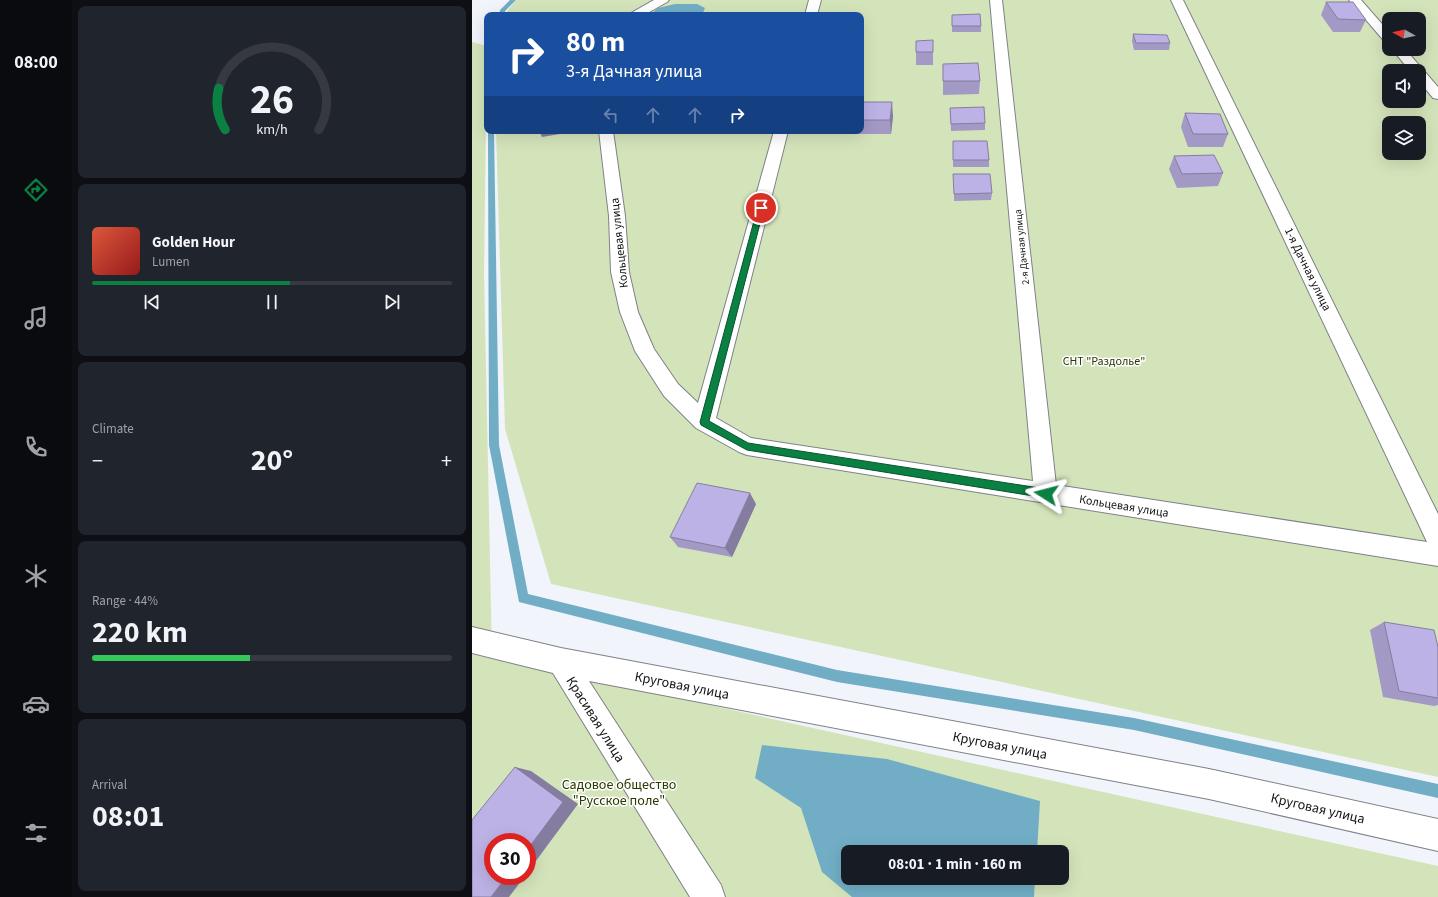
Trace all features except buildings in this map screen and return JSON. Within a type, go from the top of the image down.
[{"type":"street","points":[[641,12],[663,0]]},
{"type":"street","points":[[813,12],[815,0]]},
{"type":"street","name":"2-я Дачная улица","points":[[996,0],[1046,494]]},
{"type":"street","name":"1-я Дачная улица","points":[[1177,0],[1438,539]]},
{"type":"street","points":[[1355,0],[1382,31]]},
{"type":"street","points":[[1404,56],[1411,64]]},
{"type":"street","points":[[1426,81],[1438,95]]},
{"type":"street","name":"Кольцевая улица","points":[[606,134],[617,216],[620,272],[629,312],[646,351],[671,390],[704,422],[747,446],[1438,555]]},
{"type":"street","points":[[704,422],[780,134]]},
{"type":"street","name":"Круговая улица","points":[[472,640],[561,662],[1208,784],[1438,835]]},
{"type":"street","name":"Красивая улица","points":[[561,662],[708,897]]},
{"type":"green space","name":"СНТ \"Раздолье\"","points":[[518,0],[1438,0],[1438,777],[551,584],[505,429],[496,134],[864,134],[864,12],[507,12],[515,1]]},
{"type":"green space","name":"Садовое общество \"Русское поле\"","points":[[472,42],[484,45],[484,134],[486,134],[484,273],[492,657],[1438,866],[1438,897],[472,897]]},
{"type":"water","points":[[675,4],[697,4],[705,8],[703,12],[653,12],[658,8]]},
{"type":"water","points":[[762,745],[887,759],[1040,801],[1037,845],[841,845],[841,885],[1035,885],[1034,897],[852,897],[822,872],[801,808],[755,778]]},
{"type":"waterway","points":[[502,12],[513,0]]},
{"type":"waterway","points":[[491,134],[494,445],[523,598],[837,676],[1134,724],[1438,791]]},
{"type":"route","points":[[761,208],[704,422],[747,446],[1046,494]]}]
